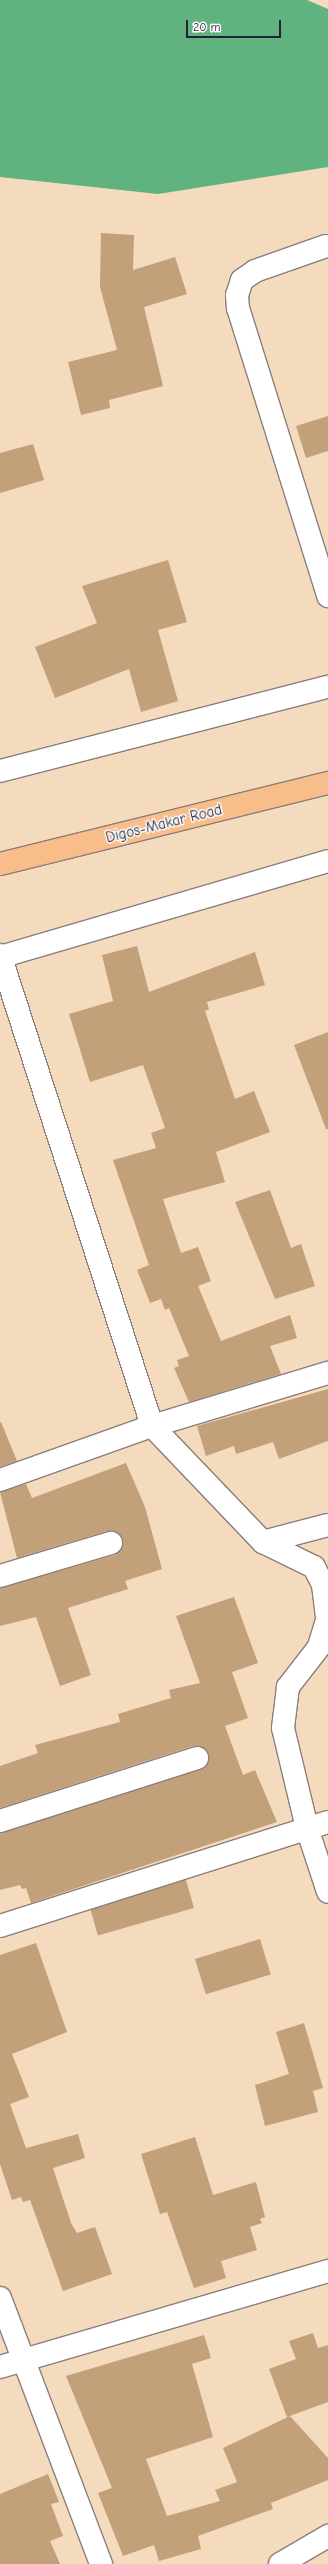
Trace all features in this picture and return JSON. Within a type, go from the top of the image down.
[{"type":"highway","name":"Digos-Makar Road","points":[[0,864],[328,783]]},
{"type":"street","points":[[326,246],[255,271],[242,280],[237,295],[238,308],[328,596]]},
{"type":"street","points":[[0,771],[328,687]]},
{"type":"street","points":[[328,861],[0,956],[152,1426],[263,1542],[314,1567],[327,1601],[327,1620],[319,1647],[288,1687],[283,1728],[307,1828],[328,1892]]},
{"type":"street","points":[[0,1480],[152,1426],[328,1373]]},
{"type":"street","points":[[263,1542],[328,1525]]},
{"type":"street","points":[[0,1576],[111,1543]]},
{"type":"street","points":[[0,1821],[197,1758]]},
{"type":"street","points":[[0,1926],[328,1822]]},
{"type":"street","points":[[0,2367],[22,2358],[328,2271]]},
{"type":"street","points":[[0,2298],[101,2564]]},
{"type":"street","points":[[280,2564],[328,2536]]},
{"type":"green space","points":[[0,0],[307,0],[328,9],[328,167],[158,194],[0,177]]},
{"type":"building","points":[[101,233],[134,235],[133,270],[175,257],[187,294],[144,307],[163,386],[109,400],[110,408],[81,415],[68,362],[117,350],[100,287]]},
{"type":"building","points":[[328,416],[328,451],[306,458],[296,426]]},
{"type":"building","points":[[33,444],[44,480],[0,493],[0,453]]},
{"type":"building","points":[[168,560],[187,622],[158,630],[178,701],[141,712],[129,669],[55,698],[35,647],[97,623],[82,586]]},
{"type":"building","points":[[137,946],[149,992],[255,952],[265,985],[207,1002],[209,1009],[205,1011],[235,1099],[254,1091],[270,1132],[216,1152],[225,1182],[163,1199],[181,1253],[198,1247],[211,1281],[198,1286],[221,1341],[290,1315],[297,1338],[270,1346],[281,1374],[189,1402],[174,1368],[179,1366],[177,1360],[189,1356],[169,1308],[165,1310],[161,1299],[150,1303],[137,1270],[149,1265],[113,1160],[156,1148],[151,1133],[165,1128],[143,1065],[90,1082],[69,1014],[113,1001],[102,955]]},
{"type":"building","points":[[328,1032],[328,1129],[326,1129],[294,1045]]},
{"type":"building","points":[[270,1190],[291,1248],[301,1244],[315,1286],[275,1299],[235,1202]]},
{"type":"building","points":[[328,1389],[328,1441],[279,1459],[273,1442],[236,1454],[234,1446],[206,1456],[197,1426]]},
{"type":"building","points":[[1,1422],[17,1461],[0,1467],[0,1423]]},
{"type":"building","points":[[126,1463],[145,1507],[162,1569],[125,1581],[128,1589],[68,1608],[91,1675],[60,1686],[36,1617],[0,1626],[0,1588],[115,1555],[123,1546],[123,1539],[114,1531],[107,1531],[17,1558],[0,1492],[26,1484],[32,1498]]},
{"type":"building","points":[[234,1597],[258,1663],[232,1672],[248,1718],[225,1726],[243,1775],[255,1770],[277,1822],[31,1903],[26,1888],[22,1889],[20,1885],[0,1890],[0,1833],[206,1766],[209,1755],[206,1749],[193,1746],[0,1808],[0,1766],[38,1753],[35,1745],[120,1722],[118,1714],[171,1698],[169,1690],[200,1683],[176,1616]]},
{"type":"building","points":[[186,1880],[194,1908],[98,1935],[90,1908]]},
{"type":"building","points":[[260,1939],[271,1974],[206,1994],[195,1959]]},
{"type":"building","points":[[36,1943],[67,2032],[12,2054],[29,2097],[10,2104],[26,2148],[78,2134],[85,2158],[53,2168],[71,2223],[77,2233],[95,2227],[112,2274],[63,2291],[30,2200],[23,2202],[21,2197],[12,2200],[0,2164],[0,1955]]},
{"type":"building","points":[[304,2023],[323,2088],[313,2091],[318,2112],[265,2126],[255,2085],[289,2074],[276,2032]]},
{"type":"building","points":[[195,2137],[213,2195],[256,2182],[265,2217],[260,2219],[262,2223],[250,2227],[257,2250],[221,2261],[226,2278],[194,2288],[167,2212],[160,2214],[141,2154]]},
{"type":"building","points":[[313,2333],[318,2348],[328,2345],[328,2402],[287,2417],[269,2369],[296,2359],[289,2341]]},
{"type":"building","points":[[204,2335],[211,2358],[192,2364],[213,2437],[146,2459],[167,2516],[220,2501],[215,2490],[237,2482],[223,2448],[290,2416],[328,2458],[328,2480],[271,2503],[273,2509],[198,2536],[201,2549],[159,2561],[154,2545],[123,2556],[98,2493],[112,2488],[66,2376]]},
{"type":"building","points":[[48,2474],[59,2502],[51,2504],[63,2536],[50,2541],[60,2564],[0,2564],[0,2494]]}]
